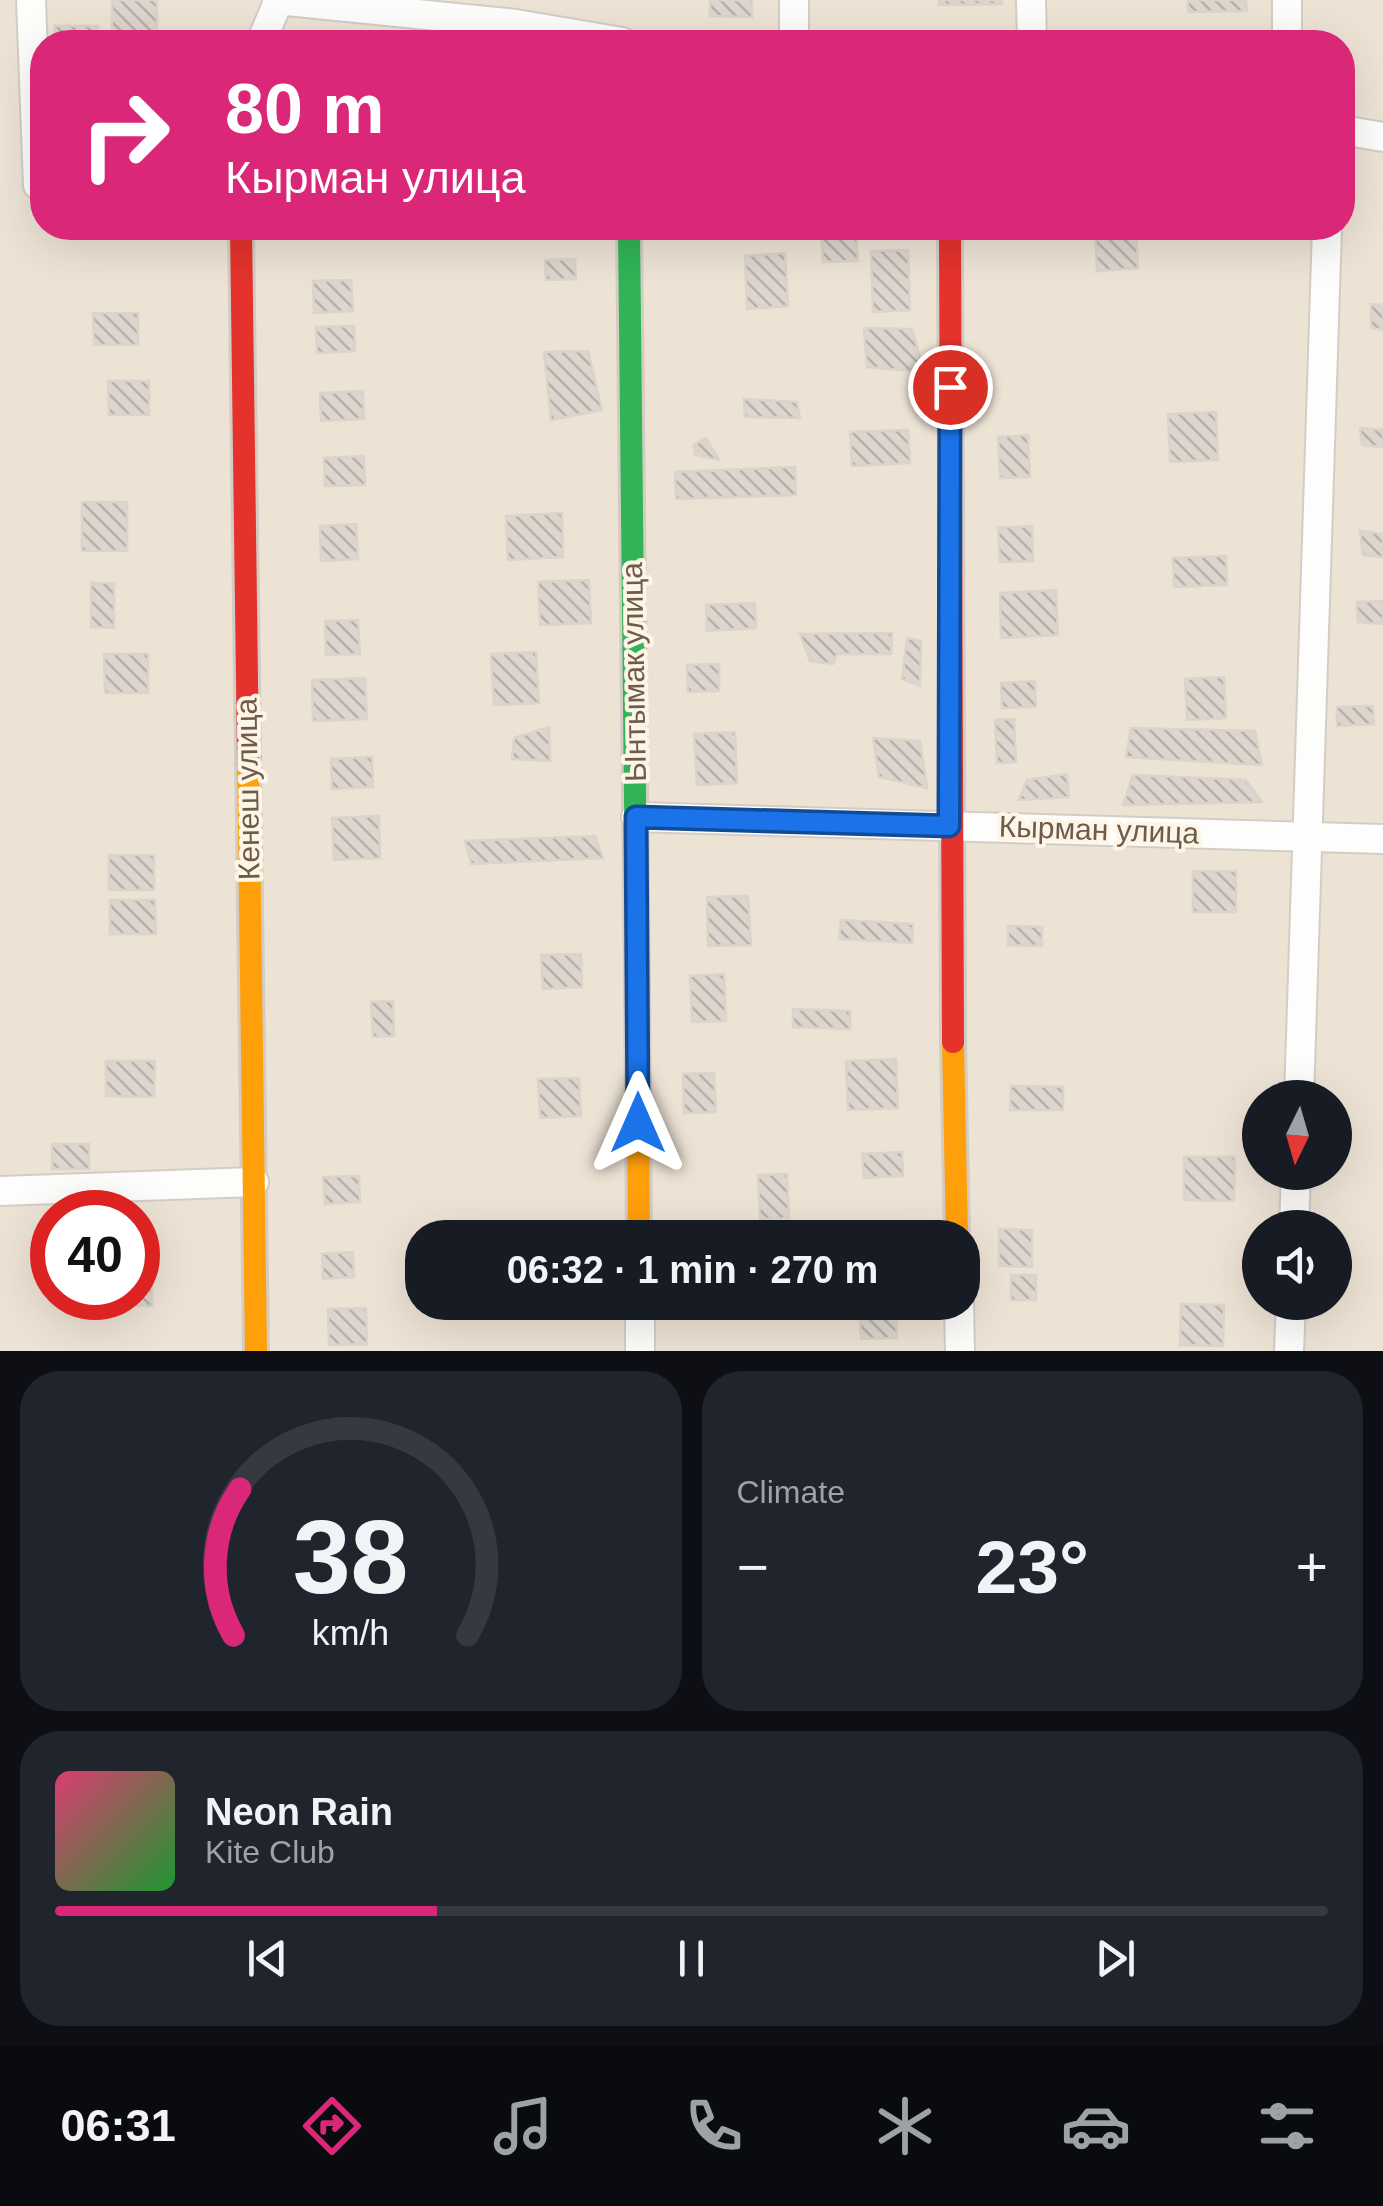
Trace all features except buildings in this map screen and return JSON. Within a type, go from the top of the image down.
[{"type":"street","points":[[32,0],[33,30]]},
{"type":"street","points":[[265,30],[278,0],[516,12],[580,30]]},
{"type":"street","points":[[794,0],[794,30]]},
{"type":"street","points":[[1032,0],[1032,30]]},
{"type":"street","points":[[1287,0],[1287,30]]},
{"type":"street","points":[[1355,132],[1383,137]]},
{"type":"street","name":"Кенеш улица","points":[[241,240],[256,1351]]},
{"type":"street","name":"Ынтымак улица","points":[[629,240],[639,1220]]},
{"type":"street","points":[[950,240],[949,826],[958,1220]]},
{"type":"street","points":[[1301,1080],[1327,240]]},
{"type":"street","name":"Кырман улица","points":[[636,817],[1383,839]]},
{"type":"street","points":[[0,1191],[254,1182]]},
{"type":"street","points":[[640,1320],[640,1351]]},
{"type":"street","points":[[959,1320],[960,1351]]},
{"type":"street","points":[[1289,1351],[1290,1320]]},
{"type":"shaded area","points":[[0,0],[1383,0],[1383,1351],[0,1351]]},
{"type":"traffic: fast","points":[[629,240],[637,987]]},
{"type":"traffic: slow","points":[[248,755],[256,1351]]},
{"type":"traffic: slow","points":[[637,987],[639,1220]]},
{"type":"traffic: slow","points":[[953,1042],[957,1220]]},
{"type":"traffic: jam","points":[[241,240],[248,755]]},
{"type":"traffic: jam","points":[[950,240],[953,1042]]},
{"type":"route","points":[[638,1123],[636,817],[949,826],[950,387]]}]
